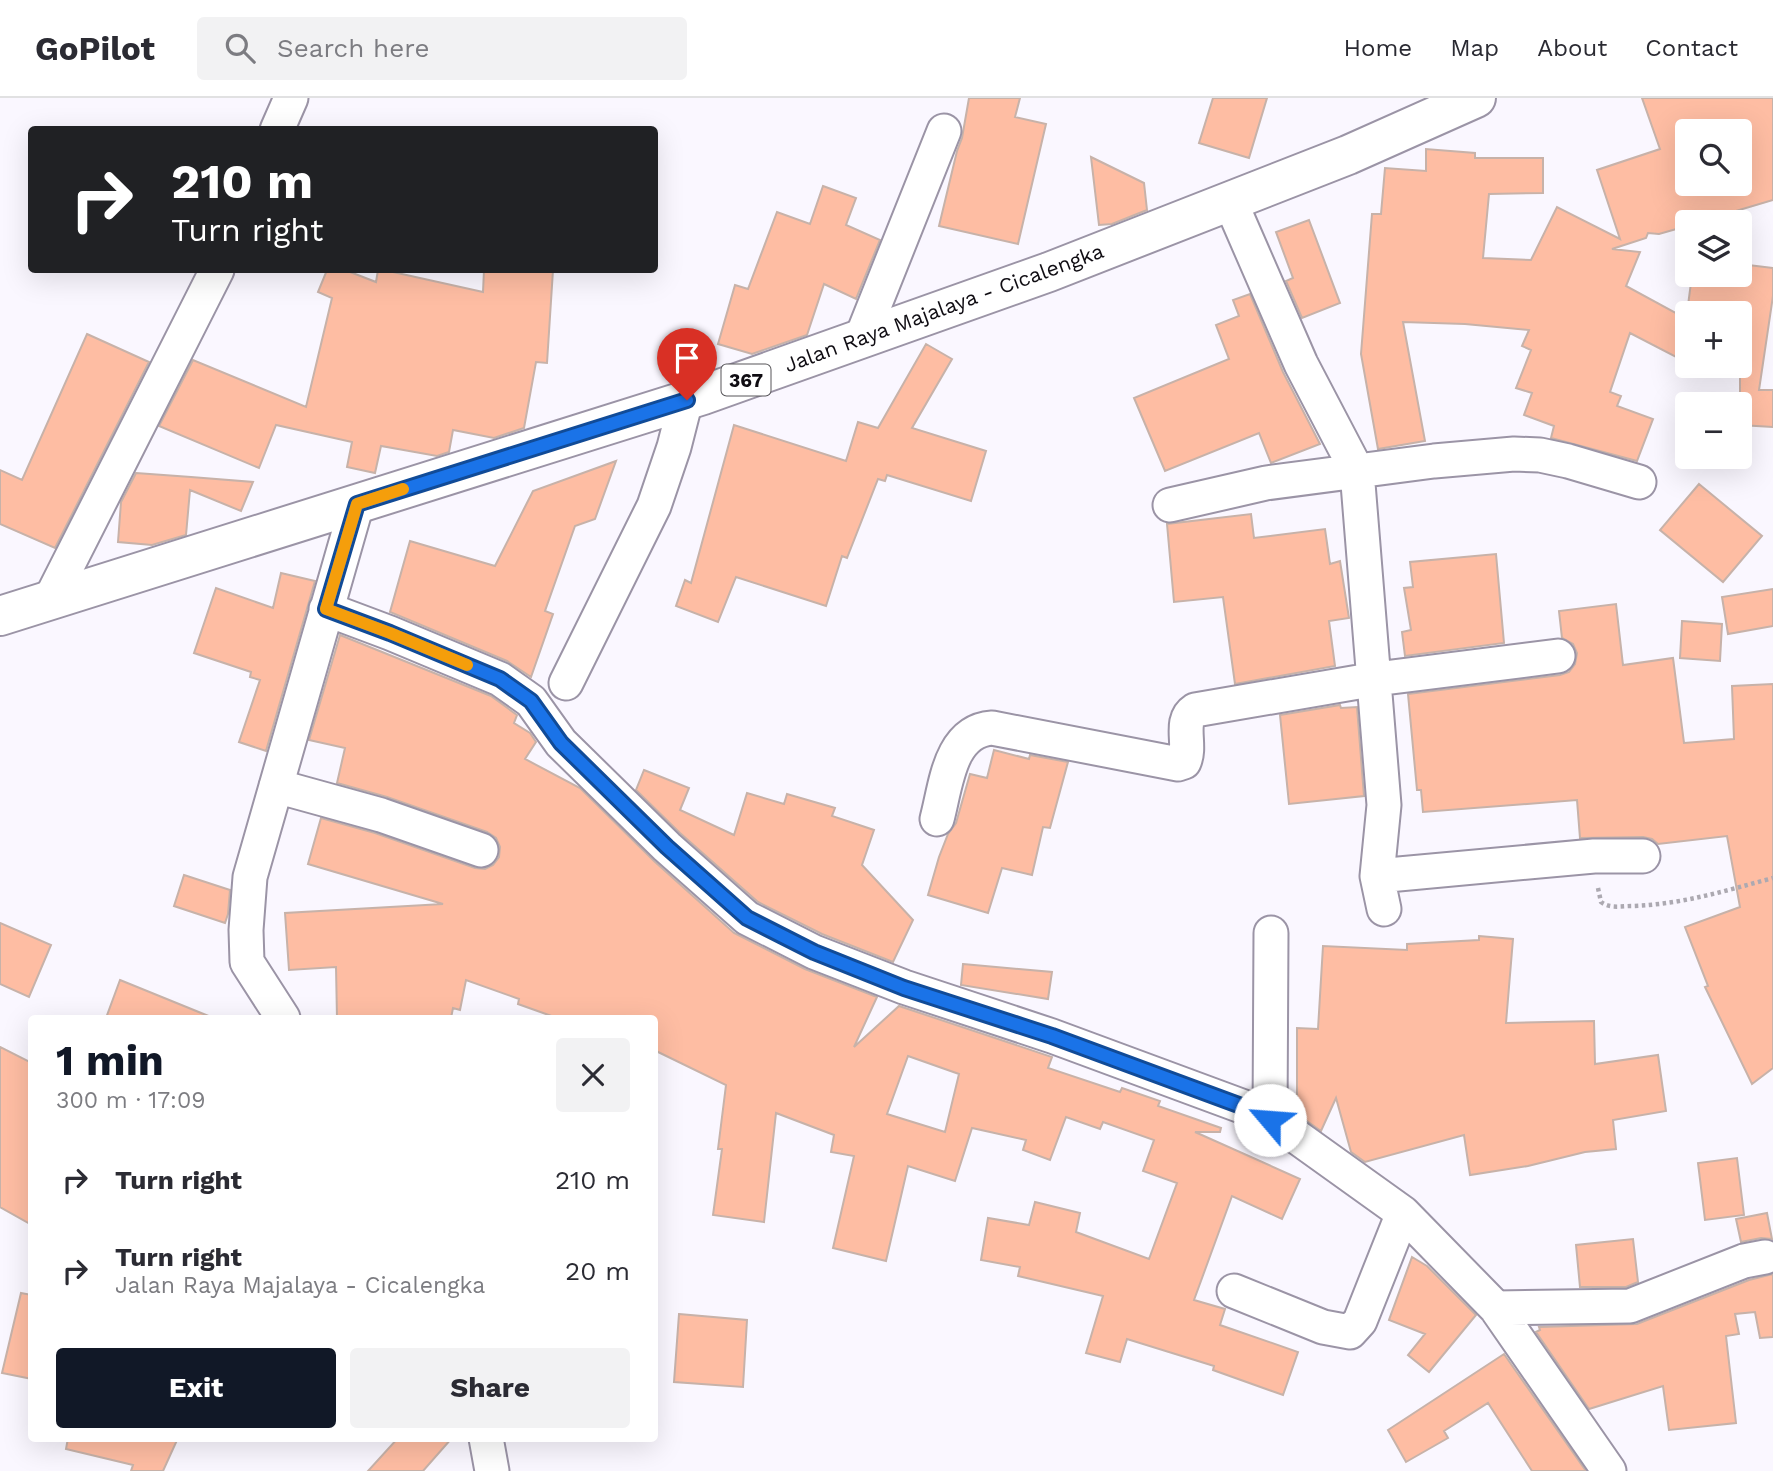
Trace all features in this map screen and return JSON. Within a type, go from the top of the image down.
[{"type":"main road","name":"Jalan Raya Majalaya - Cicalengka","points":[[0,616],[687,400],[861,339],[1049,272],[1348,155],[1476,98]]},
{"type":"street","points":[[279,126],[291,98]]},
{"type":"street","points":[[861,339],[944,131]]},
{"type":"street","points":[[1230,201],[1301,364],[1357,471],[1376,679],[1384,805],[1377,876],[1384,909]]},
{"type":"street","points":[[49,602],[215,273]]},
{"type":"street","points":[[566,684],[654,506],[687,400]]},
{"type":"street","points":[[1170,505],[1266,483],[1434,461],[1527,454],[1568,461],[1639,482]]},
{"type":"street","points":[[281,1015],[247,962],[246,930],[250,877],[357,504]]},
{"type":"street","points":[[326,609],[500,679],[531,701],[561,743],[667,847],[747,918],[814,952],[904,988],[1052,1036],[1244,1107],[1270,1120],[1403,1213],[1496,1308],[1609,1471]]},
{"type":"street","points":[[937,819],[959,745],[970,734],[981,729],[992,728],[1178,764],[1184,762],[1187,756],[1186,724],[1189,714],[1195,710],[1376,679],[1558,656]]},
{"type":"street","points":[[276,786],[381,815],[481,850]]},
{"type":"street","points":[[1377,876],[1594,856],[1643,856]]},
{"type":"street","points":[[1270,1120],[1271,933]]},
{"type":"street","points":[[1234,1290],[1323,1327],[1350,1332],[1360,1321],[1403,1213]]},
{"type":"street","points":[[1496,1308],[1630,1306],[1744,1261],[1765,1257]]},
{"type":"street","points":[[487,1442],[492,1471]]},
{"type":"path","points":[[1594,856],[1599,898],[1608,907],[1673,904],[1773,878]]},
{"type":"building","points":[[969,98],[1020,98],[1015,117],[1046,124],[1018,244],[939,226],[962,138]]},
{"type":"building","points":[[1213,98],[1267,98],[1249,158],[1199,143]]},
{"type":"building","points":[[1642,98],[1773,98],[1773,200],[1739,210],[1675,210],[1675,229],[1659,234],[1648,233],[1646,238],[1612,249],[1640,252],[1626,286],[1675,313],[1675,356],[1630,333],[1610,392],[1621,396],[1617,406],[1653,419],[1637,461],[1551,438],[1554,426],[1524,415],[1532,393],[1516,388],[1531,350],[1522,346],[1529,330],[1465,324],[1403,322],[1425,441],[1378,449],[1361,354],[1372,214],[1381,214],[1385,168],[1426,171],[1426,149],[1475,153],[1475,158],[1543,158],[1543,193],[1489,194],[1483,258],[1531,260],[1557,207],[1620,239],[1597,170],[1660,149]]},
{"type":"building","points":[[1091,157],[1144,183],[1147,210],[1112,224],[1099,225]]},
{"type":"building","points":[[823,186],[856,198],[846,225],[880,240],[856,299],[824,284],[807,335],[752,354],[718,344],[735,285],[748,289],[777,212],[810,224]]},
{"type":"building","points":[[1309,220],[1340,303],[1302,318],[1286,281],[1293,278],[1276,232]]},
{"type":"building","points":[[1752,265],[1773,268],[1773,296],[1759,390],[1773,390],[1773,427],[1752,426],[1752,392],[1740,392],[1740,378],[1752,378],[1752,301],[1689,301],[1690,287],[1752,287]]},
{"type":"building","points":[[326,273],[353,273],[376,282],[378,273],[398,273],[483,292],[484,273],[553,273],[547,363],[536,362],[524,428],[494,438],[453,430],[449,452],[437,456],[381,446],[375,473],[347,467],[352,442],[276,425],[259,468],[159,426],[193,360],[306,407],[332,298],[318,292]]},
{"type":"building","points":[[1250,294],[1283,372],[1320,444],[1271,463],[1259,433],[1165,471],[1134,398],[1229,359],[1216,325],[1239,316],[1233,300]]},
{"type":"building","points":[[87,334],[149,362],[55,548],[0,524],[0,470],[22,480]]},
{"type":"building","points":[[926,344],[952,359],[912,428],[986,451],[971,501],[887,475],[885,481],[878,479],[847,558],[842,556],[826,606],[736,577],[718,622],[676,606],[685,580],[691,583],[734,425],[846,461],[858,422],[878,428]]},
{"type":"building","points":[[616,461],[595,519],[575,526],[545,611],[553,614],[531,677],[507,661],[390,612],[410,541],[495,566],[533,491]]},
{"type":"building","points":[[136,473],[253,482],[241,511],[190,490],[186,535],[152,545],[118,542],[121,502]]},
{"type":"building","points":[[1699,484],[1762,536],[1723,582],[1660,530]]},
{"type":"building","points":[[1251,514],[1254,538],[1325,529],[1330,564],[1340,561],[1349,618],[1329,621],[1335,666],[1235,684],[1223,597],[1174,602],[1167,524]]},
{"type":"building","points":[[1496,554],[1504,643],[1405,656],[1402,632],[1411,630],[1404,588],[1413,587],[1410,562]]},
{"type":"building","points":[[281,573],[315,581],[266,751],[239,742],[260,680],[250,677],[251,672],[194,653],[216,588],[273,608]]},
{"type":"building","points":[[1773,589],[1773,626],[1728,634],[1722,597]]},
{"type":"building","points":[[1616,604],[1623,665],[1673,658],[1684,743],[1734,739],[1732,686],[1773,684],[1773,1068],[1752,1084],[1705,987],[1708,986],[1685,927],[1740,907],[1727,836],[1658,844],[1643,837],[1580,838],[1577,800],[1423,812],[1421,790],[1417,790],[1408,694],[1569,672],[1575,664],[1577,653],[1573,644],[1562,638],[1559,611]]},
{"type":"building","points":[[1682,621],[1722,624],[1720,661],[1680,658]]},
{"type":"building","points":[[340,635],[491,696],[517,715],[514,723],[530,733],[536,742],[525,759],[580,788],[654,861],[734,933],[805,969],[877,997],[854,1047],[899,1006],[1052,1057],[1048,1068],[1120,1092],[1122,1088],[1160,1101],[1158,1106],[1221,1128],[1220,1132],[1195,1132],[1300,1179],[1282,1219],[1232,1196],[1194,1300],[1225,1309],[1220,1325],[1298,1352],[1283,1395],[1213,1370],[1214,1366],[1127,1339],[1120,1362],[1086,1353],[1103,1296],[1018,1276],[1020,1267],[981,1260],[988,1218],[1029,1225],[1035,1202],[1080,1213],[1076,1232],[1149,1259],[1177,1183],[1143,1171],[1154,1140],[1103,1122],[1100,1129],[1066,1117],[1050,1160],[1023,1150],[1026,1140],[972,1128],[955,1181],[908,1166],[886,1261],[833,1248],[854,1156],[831,1152],[834,1135],[776,1113],[764,1222],[713,1215],[722,1149],[718,1149],[726,1085],[658,1052],[658,1015],[549,1015],[518,1004],[519,999],[466,980],[460,1010],[453,1008],[452,1015],[337,1015],[336,967],[289,970],[285,913],[443,904],[308,864],[321,818],[375,833],[475,868],[485,869],[493,865],[499,857],[500,847],[496,838],[487,832],[387,797],[337,783],[345,748],[309,740]],"holes":[[[908,1056],[959,1074],[945,1132],[887,1114]]]},
{"type":"building","points":[[1340,705],[1341,708],[1357,707],[1364,796],[1289,804],[1280,715]]},
{"type":"building","points":[[994,750],[1029,759],[1030,755],[1068,762],[1050,828],[1043,827],[1032,875],[1002,868],[988,913],[928,895],[939,857],[948,834],[956,823],[970,774],[987,778]]},
{"type":"building","points":[[644,770],[689,788],[680,810],[734,835],[747,793],[784,804],[787,794],[835,808],[832,816],[874,830],[862,865],[913,920],[893,962],[822,934],[758,902],[636,790]]},
{"type":"building","points":[[184,875],[230,890],[225,923],[174,906]]},
{"type":"building","points":[[0,923],[51,945],[29,997],[0,984]]},
{"type":"building","points":[[1479,936],[1513,939],[1506,1023],[1594,1021],[1595,1064],[1658,1055],[1666,1111],[1613,1120],[1616,1149],[1585,1152],[1528,1166],[1470,1175],[1464,1135],[1365,1162],[1351,1152],[1336,1098],[1321,1131],[1297,1114],[1297,1028],[1318,1029],[1323,946],[1407,950],[1407,944],[1479,940]]},
{"type":"building","points":[[963,964],[1052,972],[1048,999],[961,985]]},
{"type":"building","points":[[120,980],[206,1015],[107,1015]]},
{"type":"building","points":[[0,1047],[28,1061],[28,1223],[0,1207]]},
{"type":"building","points":[[1737,1158],[1744,1215],[1705,1220],[1698,1163]]},
{"type":"building","points":[[1767,1213],[1772,1239],[1741,1242],[1736,1219]]},
{"type":"building","points":[[1633,1239],[1638,1282],[1626,1287],[1580,1287],[1576,1245]]},
{"type":"building","points":[[1412,1257],[1427,1266],[1476,1315],[1429,1372],[1408,1355],[1425,1334],[1389,1320]]},
{"type":"building","points":[[1773,1274],[1773,1337],[1760,1338],[1755,1312],[1735,1314],[1739,1334],[1726,1336],[1736,1423],[1669,1430],[1663,1386],[1589,1409],[1536,1332],[1540,1330],[1539,1327],[1637,1324],[1749,1280]]},
{"type":"building","points":[[21,1293],[28,1294],[28,1378],[2,1373]]},
{"type":"building","points":[[679,1314],[747,1320],[743,1387],[674,1382]]},
{"type":"building","points":[[1504,1354],[1586,1471],[1532,1471],[1488,1403],[1444,1431],[1448,1438],[1406,1462],[1388,1430]]},
{"type":"building","points":[[67,1442],[176,1442],[163,1471],[131,1471],[133,1465],[66,1449]]},
{"type":"building","points":[[394,1442],[448,1442],[423,1471],[368,1471]]},
{"type":"slow traffic","points":[[403,489],[357,504],[326,609],[467,665]]},
{"type":"route","points":[[687,400],[357,504],[326,609],[500,679],[531,701],[561,743],[667,847],[747,918],[814,952],[904,988],[1052,1036],[1244,1107],[1270,1120]]}]
